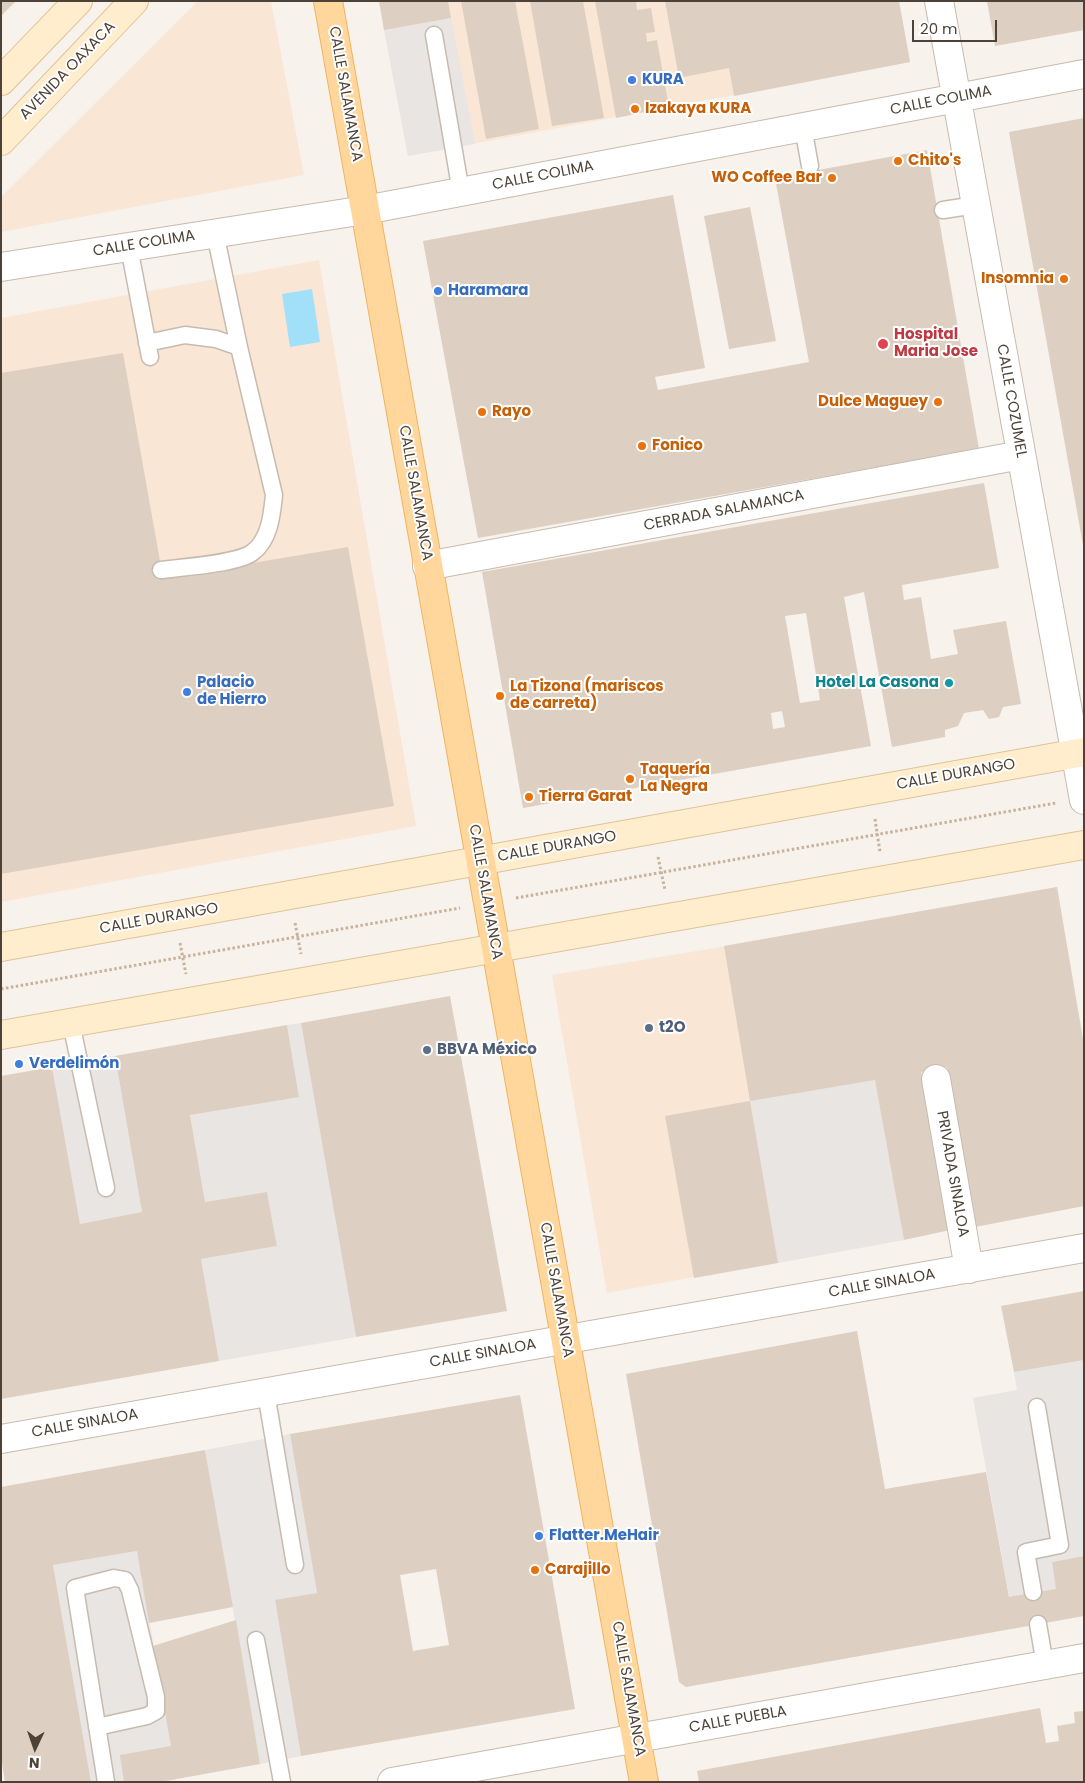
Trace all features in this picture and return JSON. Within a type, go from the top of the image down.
[{"type":"main road","points":[[1,82],[78,1]]},
{"type":"main road","name":"AVENIDA OAXACA","points":[[1,141],[134,1]]},
{"type":"main road","name":"CALLE SALAMANCA","points":[[328,1],[644,1782]]},
{"type":"main road","name":"CALLE DURANGO","points":[[1,948],[1079,752]]},
{"type":"main road","points":[[1,1035],[1084,845]]},
{"type":"street","name":"CALLE COZUMEL","points":[[939,1],[1021,455],[1079,752],[1084,799]]},
{"type":"street","name":"CALLE COLIMA","points":[[1,266],[365,210],[1084,74]]},
{"type":"street","name":"CERRADA SALAMANCA","points":[[427,566],[1021,455]]},
{"type":"street","name":"PRIVADA SINALOA","points":[[936,1079],[969,1269]]},
{"type":"street","name":"CALLE SINALOA","points":[[1,1439],[1084,1248]]},
{"type":"street","name":"CALLE PUEBLA","points":[[392,1782],[1084,1658]]},
{"type":"lane","points":[[434,35],[461,192]]},
{"type":"lane","points":[[803,127],[810,166]]},
{"type":"lane","points":[[943,210],[976,205]]},
{"type":"lane","points":[[162,570],[236,560],[253,552],[264,537],[271,520],[274,495],[239,347],[216,233]]},
{"type":"lane","points":[[129,247],[149,350],[185,334],[216,339],[239,347]]},
{"type":"lane","points":[[71,1023],[106,1188]]},
{"type":"lane","points":[[266,1393],[295,1565]]},
{"type":"lane","points":[[1033,1592],[1026,1552],[1060,1545],[1037,1407]]},
{"type":"lane","points":[[97,1727],[147,1716],[156,1711],[156,1697],[130,1590],[125,1580],[114,1578],[75,1588],[97,1727],[106,1782]]},
{"type":"lane","points":[[1038,1624],[1045,1665]]},
{"type":"lane","points":[[256,1640],[282,1782]]},
{"type":"path","points":[[870,790],[886,879]]},
{"type":"path","points":[[1,989],[1084,799]]},
{"type":"path","points":[[652,829],[671,917]]},
{"type":"path","points":[[290,895],[306,981]]},
{"type":"path","points":[[174,916],[191,1002]]},
{"type":"shaded area","points":[[198,1],[271,1],[304,175],[1,232],[1,197]]},
{"type":"shaded area","points":[[379,1],[899,1],[910,62],[408,156]]},
{"type":"shaded area","points":[[451,18],[475,144],[408,156],[384,30]]},
{"type":"shaded area","name":"Palacio de Hierro","points":[[319,260],[416,826],[1,902],[1,318]]},
{"type":"shaded area","points":[[1057,887],[1084,1045],[950,1230],[607,1293],[552,975],[811,932]]},
{"type":"shaded area","points":[[301,1023],[356,1337],[219,1361],[201,1259],[277,1246],[267,1192],[205,1202],[190,1115],[299,1096],[287,1025]]},
{"type":"shaded area","points":[[115,1056],[142,1212],[80,1224],[52,1067],[79,1060]]},
{"type":"shaded area","points":[[875,1080],[904,1240],[778,1263],[750,1101]]},
{"type":"shaded area","points":[[1084,1360],[1084,1556],[1052,1562],[1062,1620],[1015,1628],[973,1398],[1017,1390],[1014,1372]]},
{"type":"shaded area","points":[[290,1434],[317,1593],[275,1601],[301,1756],[260,1764],[205,1450]]},
{"type":"shaded area","points":[[137,1551],[177,1779],[160,1782],[91,1782],[53,1565]]},
{"type":"water","points":[[312,289],[320,342],[290,347],[282,294]]},
{"type":"building","points":[[1,1],[16,1],[1,16]]},
{"type":"building","points":[[379,1],[448,1],[451,18],[384,30]]},
{"type":"building","points":[[461,1],[515,1],[539,129],[486,139]]},
{"type":"building","points":[[530,1],[583,1],[604,118],[552,126]]},
{"type":"building","points":[[595,1],[636,1],[637,10],[651,8],[655,32],[646,33],[647,42],[657,40],[669,107],[616,118]]},
{"type":"building","points":[[665,1],[899,1],[910,62],[734,96],[729,68],[679,78]]},
{"type":"building","points":[[987,1],[1084,1],[1084,30],[995,46]]},
{"type":"building","points":[[1084,118],[1084,545],[1083,545],[1009,132]]},
{"type":"building","points":[[927,150],[979,449],[478,538],[423,241],[673,195],[705,368],[655,377],[658,390],[809,362],[775,178]]},
{"type":"building","points":[[750,207],[776,341],[729,349],[704,216]]},
{"type":"building","name":"Palacio de Hierro","points":[[123,353],[163,578],[348,547],[394,806],[1,874],[1,373]]},
{"type":"building","points":[[984,483],[999,568],[902,585],[904,600],[921,597],[931,659],[958,654],[953,630],[1006,621],[1021,704],[1003,707],[999,717],[989,719],[983,710],[964,713],[958,726],[945,730],[945,737],[892,747],[864,592],[844,597],[871,746],[523,808],[482,572]],"holes":[[[806,613],[820,700],[800,703],[785,616]],[[782,711],[785,727],[773,729],[771,713]]]},
{"type":"building","points":[[1057,887],[1084,1045],[1084,1206],[975,1227],[947,1067],[921,1072],[950,1230],[904,1240],[875,1080],[750,1101],[724,946]]},
{"type":"building","points":[[450,996],[507,1311],[356,1337],[301,1023]]},
{"type":"building","points":[[287,1025],[299,1097],[190,1115],[205,1202],[267,1192],[277,1246],[201,1259],[219,1361],[1,1399],[1,1076],[52,1067],[80,1224],[142,1212],[115,1056]]},
{"type":"building","points":[[750,1101],[778,1263],[694,1278],[665,1116]]},
{"type":"building","points":[[1084,1291],[1084,1360],[1014,1372],[1001,1306]]},
{"type":"building","points":[[857,1331],[885,1489],[986,1472],[1009,1597],[1056,1589],[1052,1562],[1084,1556],[1084,1616],[686,1687],[679,1682],[626,1374]]},
{"type":"building","points":[[520,1395],[575,1709],[301,1756],[275,1600],[317,1593],[290,1434]],"holes":[[[436,1569],[449,1645],[413,1651],[400,1575]]]},
{"type":"building","points":[[205,1450],[233,1607],[149,1623],[137,1551],[53,1565],[91,1782],[5,1782],[1,1756],[1,1487]]},
{"type":"building","points":[[236,1620],[260,1764],[160,1782],[124,1782],[120,1755],[171,1746],[153,1646]]},
{"type":"building","points":[[1040,1708],[1046,1743],[1059,1741],[1057,1726],[1075,1723],[1074,1712],[1084,1711],[1084,1782],[699,1782],[697,1771]]},
{"type":"place","name":"KURA","points":[[632,80]]},
{"type":"place","name":"Izakaya KURA","points":[[635,109]]},
{"type":"place","name":"Chito's","points":[[898,161]]},
{"type":"place","name":"WO Coffee Bar","points":[[832,178]]},
{"type":"place","name":"Insomnia","points":[[1064,279]]},
{"type":"place","name":"Haramara","points":[[438,291]]},
{"type":"place","name":"Hospital Maria Jose","points":[[883,344]]},
{"type":"place","name":"Dulce Maguey","points":[[938,402]]},
{"type":"place","name":"Rayo","points":[[482,412]]},
{"type":"place","name":"Fonico","points":[[642,446]]},
{"type":"place","name":"Hotel La Casona","points":[[949,683]]},
{"type":"place","name":"Palacio de Hierro","points":[[187,692]]},
{"type":"place","name":"La Tizona (mariscos de carreta)","points":[[500,696]]},
{"type":"place","name":"Taquería La Negra","points":[[630,779]]},
{"type":"place","name":"Tierra Garat","points":[[529,797]]},
{"type":"place","name":"t2O","points":[[649,1028]]},
{"type":"place","name":"BBVA México","points":[[427,1050]]},
{"type":"place","name":"Verdelimón","points":[[19,1064]]},
{"type":"place","name":"Flatter.MeHair","points":[[539,1536]]},
{"type":"place","name":"Carajillo","points":[[535,1570]]}]
